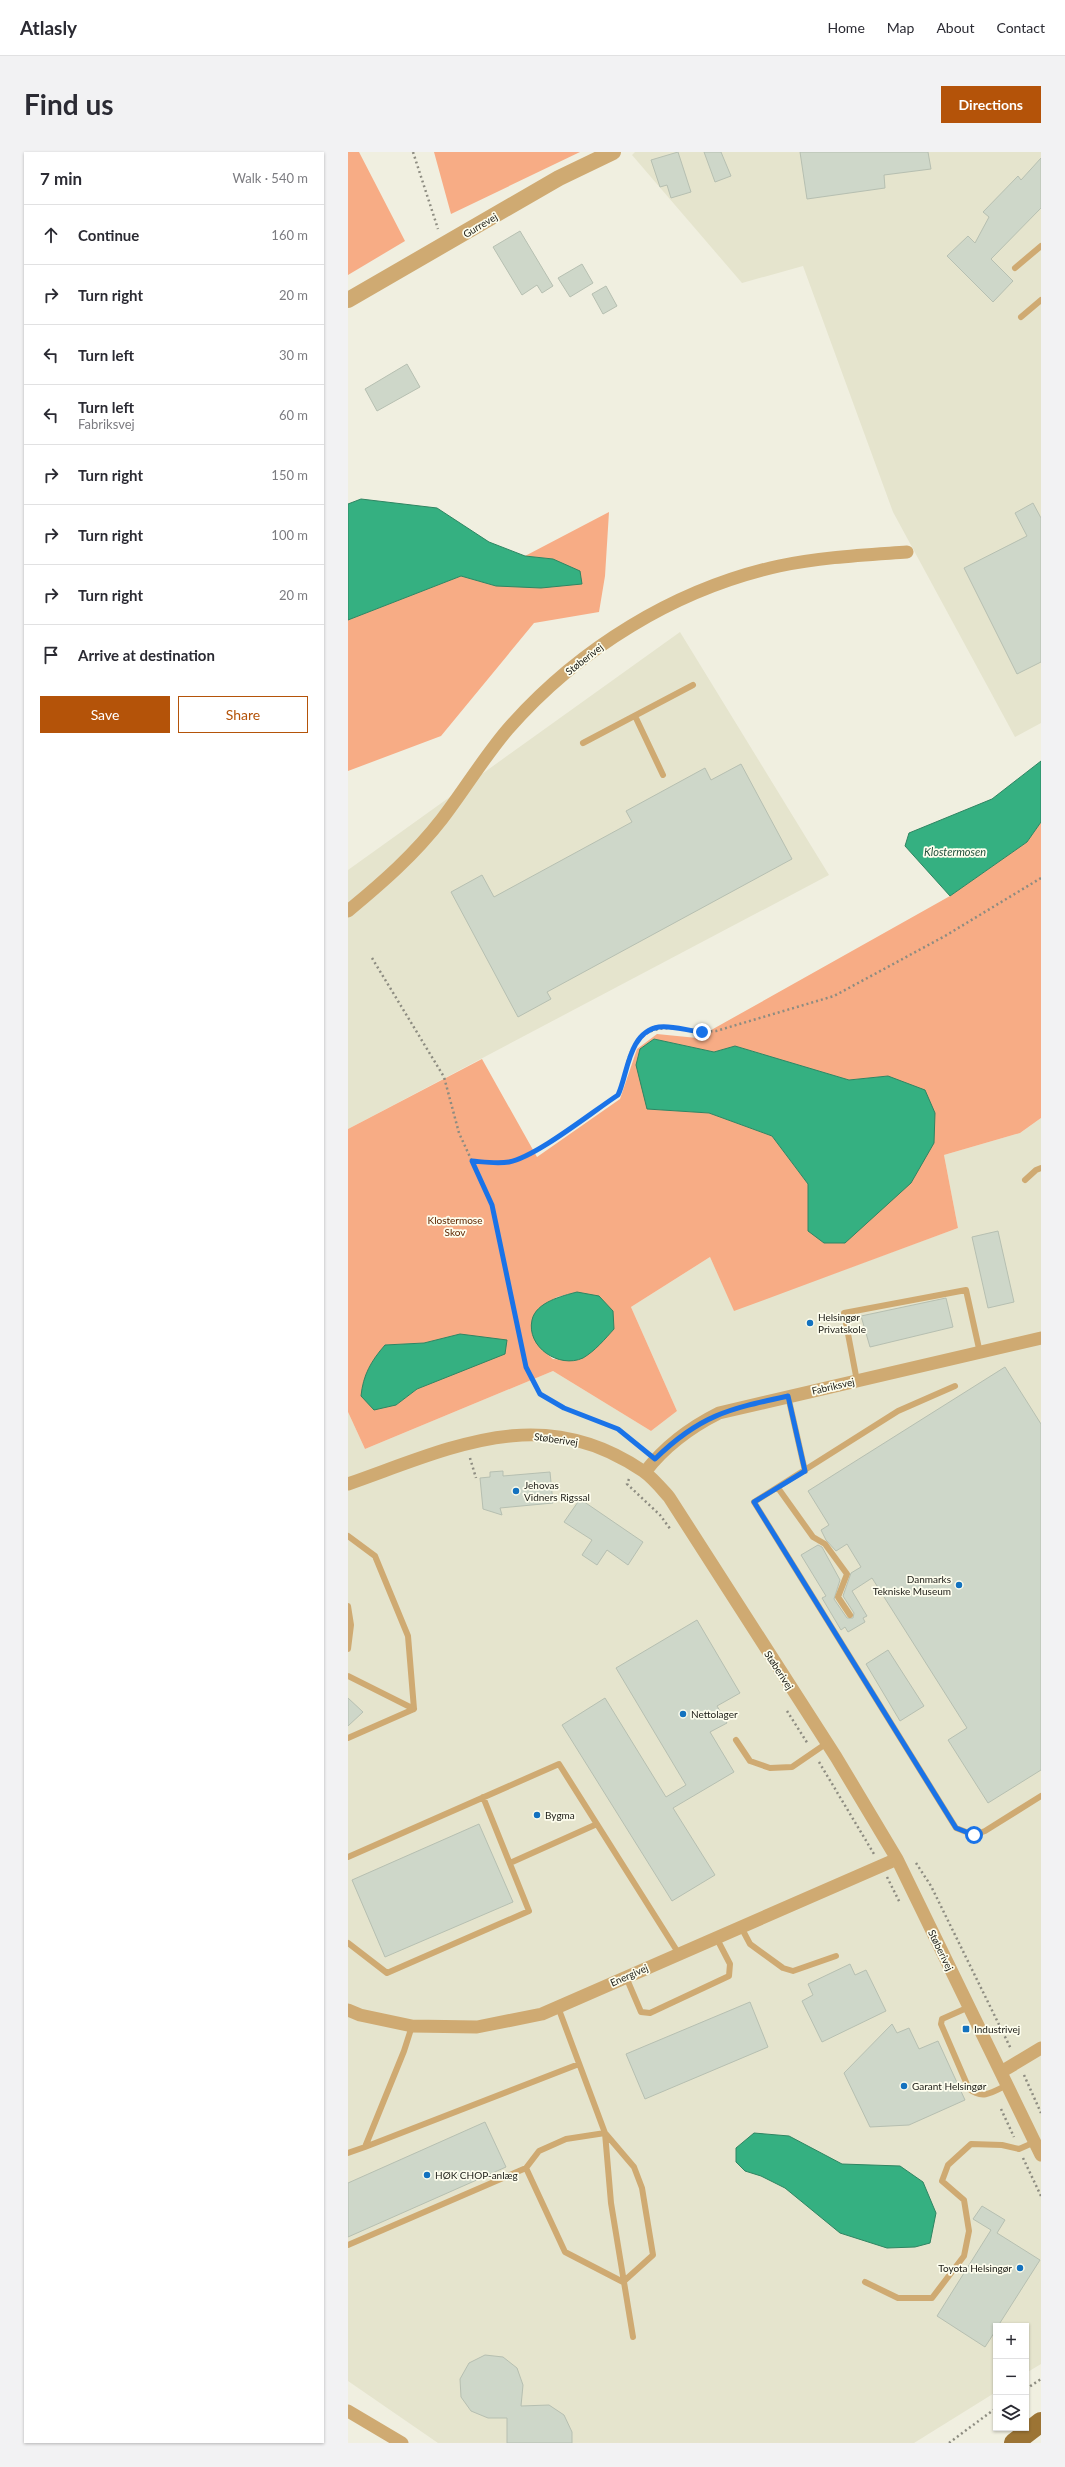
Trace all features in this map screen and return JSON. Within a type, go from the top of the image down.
[{"type":"main road","points":[[1014,2443],[1041,2422]]},
{"type":"main road","points":[[1021,2443],[1041,2432]]},
{"type":"street","name":"Gurrevej","points":[[348,300],[444,246],[559,178],[613,152]]},
{"type":"street","name":"Støberivej","points":[[348,911],[400,868],[442,820],[507,730],[545,690],[594,649],[654,613],[720,584],[779,566],[839,557],[907,552]]},
{"type":"street","name":"Fabriksvej","points":[[639,1469],[655,1459],[676,1438],[712,1417],[748,1405],[1041,1338]]},
{"type":"street","name":"Støberivej","points":[[348,1484],[466,1443],[507,1435],[543,1435],[579,1441],[613,1454],[639,1469],[669,1497],[827,1743],[897,1859],[1041,2155]]},
{"type":"street","name":"Energivej","points":[[348,2010],[360,2015],[412,2026],[477,2027],[542,2014],[897,1859]]},
{"type":"street","points":[[1001,2072],[1041,2048]]},
{"type":"street","points":[[348,2411],[402,2443]]},
{"type":"lane","points":[[1015,268],[1041,246]]},
{"type":"lane","points":[[1021,317],[1041,300]]},
{"type":"lane","points":[[583,743],[693,685]]},
{"type":"lane","points":[[635,716],[663,775]]},
{"type":"lane","points":[[1025,1180],[1036,1170],[1041,1168]]},
{"type":"lane","points":[[857,1381],[844,1313],[966,1290],[980,1352]]},
{"type":"lane","points":[[954,1386],[898,1411],[754,1502],[956,1828],[974,1835],[980,1833],[1041,1796]]},
{"type":"lane","points":[[788,1396],[805,1471]]},
{"type":"lane","points":[[778,1488],[813,1537],[825,1544],[847,1574],[838,1597],[850,1615]]},
{"type":"lane","points":[[348,1536],[375,1556],[408,1636],[414,1709]]},
{"type":"lane","points":[[348,1606],[351,1625],[348,1649]]},
{"type":"lane","points":[[348,1676],[414,1709]]},
{"type":"lane","points":[[348,1738],[414,1709]]},
{"type":"lane","points":[[736,1740],[750,1761],[770,1768],[792,1767],[827,1743]]},
{"type":"lane","points":[[348,1857],[559,1764],[679,1954]]},
{"type":"lane","points":[[348,1943],[387,1973],[529,1911],[483,1797]]},
{"type":"lane","points":[[510,1863],[597,1824]]},
{"type":"lane","points":[[741,1927],[750,1944],[783,1968],[793,1972],[836,1956]]},
{"type":"lane","points":[[626,1977],[641,2012],[650,2013],[729,1976],[730,1964],[716,1937]]},
{"type":"lane","points":[[558,2007],[605,2133],[611,2203],[622,2282],[634,2337]]},
{"type":"lane","points":[[969,2007],[942,2018],[942,2031],[969,2089],[977,2095],[985,2096],[1007,2085]]},
{"type":"lane","points":[[364,2147],[404,2051],[412,2026]]},
{"type":"lane","points":[[348,2153],[579,2064]]},
{"type":"lane","points":[[348,2245],[526,2168],[539,2151],[566,2139],[605,2133]]},
{"type":"lane","points":[[605,2133],[634,2167],[642,2188],[653,2255],[622,2282]]},
{"type":"lane","points":[[865,2282],[898,2298],[932,2298],[964,2256],[969,2231],[964,2200],[942,2181],[948,2165],[970,2144],[1002,2145],[1019,2149],[1035,2142]]},
{"type":"lane","points":[[526,2168],[564,2252],[622,2282]]},
{"type":"path","points":[[413,152],[444,246]]},
{"type":"path","points":[[472,1161],[498,1163],[518,1159],[540,1148],[618,1095],[624,1082],[630,1055],[636,1043],[652,1029],[664,1027],[702,1032],[716,1031],[834,996],[945,936],[1041,878]]},
{"type":"path","points":[[372,958],[444,1077],[459,1133],[492,1205],[526,1367],[540,1394],[564,1408],[618,1429],[655,1459]]},
{"type":"path","points":[[466,1443],[476,1478]]},
{"type":"path","points":[[639,1469],[627,1484],[660,1515],[673,1533]]},
{"type":"path","points":[[784,1706],[881,1865],[902,1907]]},
{"type":"path","points":[[897,1859],[917,1863],[928,1881],[1018,2062],[1041,2113]]},
{"type":"path","points":[[993,2092],[1041,2196]]},
{"type":"path","points":[[1029,2387],[1041,2379]]},
{"type":"path","points":[[949,2443],[993,2410]]},
{"type":"shaded area","points":[[635,152],[1041,152],[1041,723],[1015,737],[893,512],[803,266],[742,283],[632,155]]},
{"type":"shaded area","points":[[680,632],[829,875],[348,1129],[348,870]]},
{"type":"shaded area","points":[[1041,1118],[1041,2364],[1029,2371],[1029,2323],[993,2323],[993,2394],[914,2443],[438,2443],[348,2381],[348,1412],[365,1449],[553,1371],[651,1431],[677,1411],[631,1307],[710,1257],[734,1310],[958,1228],[944,1155],[1020,1133]]},
{"type":"green space","points":[[348,152],[359,152],[405,241],[348,275]]},
{"type":"green space","points":[[434,152],[580,152],[451,214]]},
{"type":"green space","points":[[609,512],[605,576],[599,612],[534,623],[441,736],[348,771],[348,620],[461,576],[496,586],[553,559],[525,556]]},
{"type":"green space","name":"Klostermose Skov","points":[[1041,822],[1041,1118],[1020,1133],[944,1155],[958,1228],[734,1311],[710,1257],[631,1307],[677,1411],[651,1431],[553,1371],[365,1449],[348,1412],[348,1129],[482,1059],[537,1157],[620,1099],[637,1049],[657,1034],[697,1038],[950,896],[1027,842]],"holes":[[[654,1039],[714,1052],[735,1046],[849,1080],[888,1076],[808,1231],[808,1184],[772,1136],[709,1113],[647,1109]],[[577,1292],[569,1360],[553,1359],[541,1349],[533,1334],[539,1308],[557,1297]],[[460,1334],[505,1353],[417,1389],[396,1405],[385,1345],[424,1343]]]},
{"type":"water","points":[[361,499],[437,508],[489,542],[525,556],[553,559],[580,571],[582,584],[541,588],[496,586],[461,576],[348,620],[348,504]]},
{"type":"water","name":"Klostermosen","points":[[1041,761],[1041,822],[1027,842],[950,896],[905,846],[909,833],[992,799]]},
{"type":"water","points":[[654,1039],[714,1052],[735,1046],[849,1080],[888,1076],[925,1090],[935,1113],[934,1143],[911,1183],[845,1243],[824,1243],[808,1231],[808,1184],[772,1136],[709,1113],[647,1109],[636,1065],[640,1049]]},
{"type":"water","points":[[577,1292],[599,1296],[613,1311],[614,1329],[596,1348],[583,1358],[574,1361],[555,1358],[539,1347],[534,1339],[531,1330],[534,1314],[544,1304]]},
{"type":"water","points":[[460,1334],[507,1340],[505,1354],[417,1389],[396,1405],[374,1410],[361,1396],[368,1369],[385,1345],[424,1343]]},
{"type":"water","points":[[754,2133],[789,2136],[842,2164],[900,2166],[923,2182],[936,2213],[930,2243],[915,2247],[887,2248],[840,2233],[785,2188],[761,2176],[745,2171],[736,2162],[736,2148]]},
{"type":"building","points":[[678,152],[691,192],[671,198],[667,185],[660,187],[651,160]]},
{"type":"building","points":[[704,152],[721,152],[731,176],[715,182]]},
{"type":"building","points":[[800,152],[928,152],[931,169],[884,175],[885,188],[807,199]]},
{"type":"building","points":[[1041,158],[1041,208],[991,259],[1013,281],[993,302],[947,256],[968,236],[975,243],[989,217],[983,212],[1018,176],[1021,180]]},
{"type":"building","points":[[520,231],[553,286],[542,293],[537,285],[522,295],[493,247]]},
{"type":"building","points":[[582,264],[593,283],[570,297],[558,278]]},
{"type":"building","points":[[606,286],[617,306],[603,314],[592,294]]},
{"type":"building","points":[[407,364],[420,387],[377,411],[365,389]]},
{"type":"building","points":[[1033,503],[1041,518],[1041,662],[1017,674],[964,568],[1027,536],[1015,513]]},
{"type":"building","points":[[741,764],[792,859],[547,992],[551,999],[518,1017],[451,892],[482,875],[494,897],[632,822],[626,811],[705,768],[711,780]]},
{"type":"building","points":[[998,1231],[1014,1302],[988,1308],[972,1237]]},
{"type":"building","points":[[946,1298],[953,1327],[870,1347],[861,1316]]},
{"type":"building","name":"Danmarks Tekniske Museum","points":[[1005,1367],[1041,1424],[1041,1770],[988,1803],[948,1740],[967,1728],[872,1578],[852,1591],[867,1616],[863,1618],[865,1622],[848,1632],[845,1627],[841,1630],[822,1598],[826,1596],[801,1555],[818,1545],[822,1547],[840,1580],[834,1599],[847,1618],[853,1618],[854,1613],[843,1596],[851,1573],[861,1567],[847,1544],[836,1551],[826,1540],[821,1530],[829,1525],[808,1491]]},
{"type":"building","name":"Jehovas Vidners Rigssal","points":[[503,1471],[503,1476],[550,1472],[553,1503],[500,1508],[502,1515],[483,1509],[480,1478],[490,1477],[490,1472]]},
{"type":"building","points":[[580,1499],[643,1542],[628,1565],[607,1550],[597,1565],[582,1555],[592,1540],[564,1522]]},
{"type":"building","points":[[697,1620],[740,1693],[717,1706],[727,1723],[710,1732],[734,1772],[673,1808],[715,1875],[672,1901],[562,1725],[605,1698],[666,1797],[686,1785],[616,1668]]},
{"type":"building","points":[[888,1650],[924,1706],[900,1721],[866,1664]]},
{"type":"building","points":[[348,1698],[363,1712],[348,1726]]},
{"type":"building","points":[[479,1824],[513,1902],[385,1957],[352,1880]]},
{"type":"building","points":[[850,1964],[855,1975],[866,1970],[886,2011],[822,2042],[802,2001],[813,1995],[808,1984]]},
{"type":"building","points":[[750,2002],[768,2047],[645,2099],[626,2054]]},
{"type":"building","name":"Garant Helsingør","points":[[892,2024],[897,2033],[909,2028],[919,2049],[938,2041],[965,2100],[909,2125],[870,2127],[844,2073]]},
{"type":"building","name":"HØK CHOP-anlæg","points":[[485,2122],[506,2167],[348,2237],[348,2183]]},
{"type":"building","points":[[982,2206],[1005,2220],[997,2233],[1040,2260],[1000,2323],[993,2323],[993,2335],[985,2347],[937,2316],[991,2230],[973,2219]]},
{"type":"building","points":[[485,2355],[503,2357],[517,2368],[523,2385],[521,2406],[549,2405],[564,2415],[572,2432],[572,2443],[507,2443],[507,2418],[488,2418],[471,2411],[461,2397],[460,2379],[469,2363]]},
{"type":"place","name":"Helsingør Privatskole","points":[[810,1323]]},
{"type":"place","name":"Jehovas Vidners Rigssal","points":[[516,1491]]},
{"type":"place","name":"Danmarks Tekniske Museum","points":[[959,1585]]},
{"type":"place","name":"Nettolager","points":[[683,1714]]},
{"type":"place","name":"Bygma","points":[[537,1815]]},
{"type":"place","name":"Industrivej","points":[[966,2029]]},
{"type":"place","name":"Garant Helsingør","points":[[904,2086]]},
{"type":"place","name":"HØK CHOP-anlæg","points":[[427,2175]]},
{"type":"place","name":"Toyota Helsingør","points":[[1020,2268]]},
{"type":"route","points":[[702,1032],[659,1027],[652,1029],[636,1043],[630,1055],[624,1082],[618,1095],[540,1148],[518,1159],[498,1163],[472,1161],[492,1205],[526,1367],[540,1394],[564,1408],[587,1415],[618,1429],[655,1459],[676,1438],[698,1424],[719,1414],[748,1405],[788,1396],[805,1471],[754,1502],[956,1828],[974,1835]]}]
